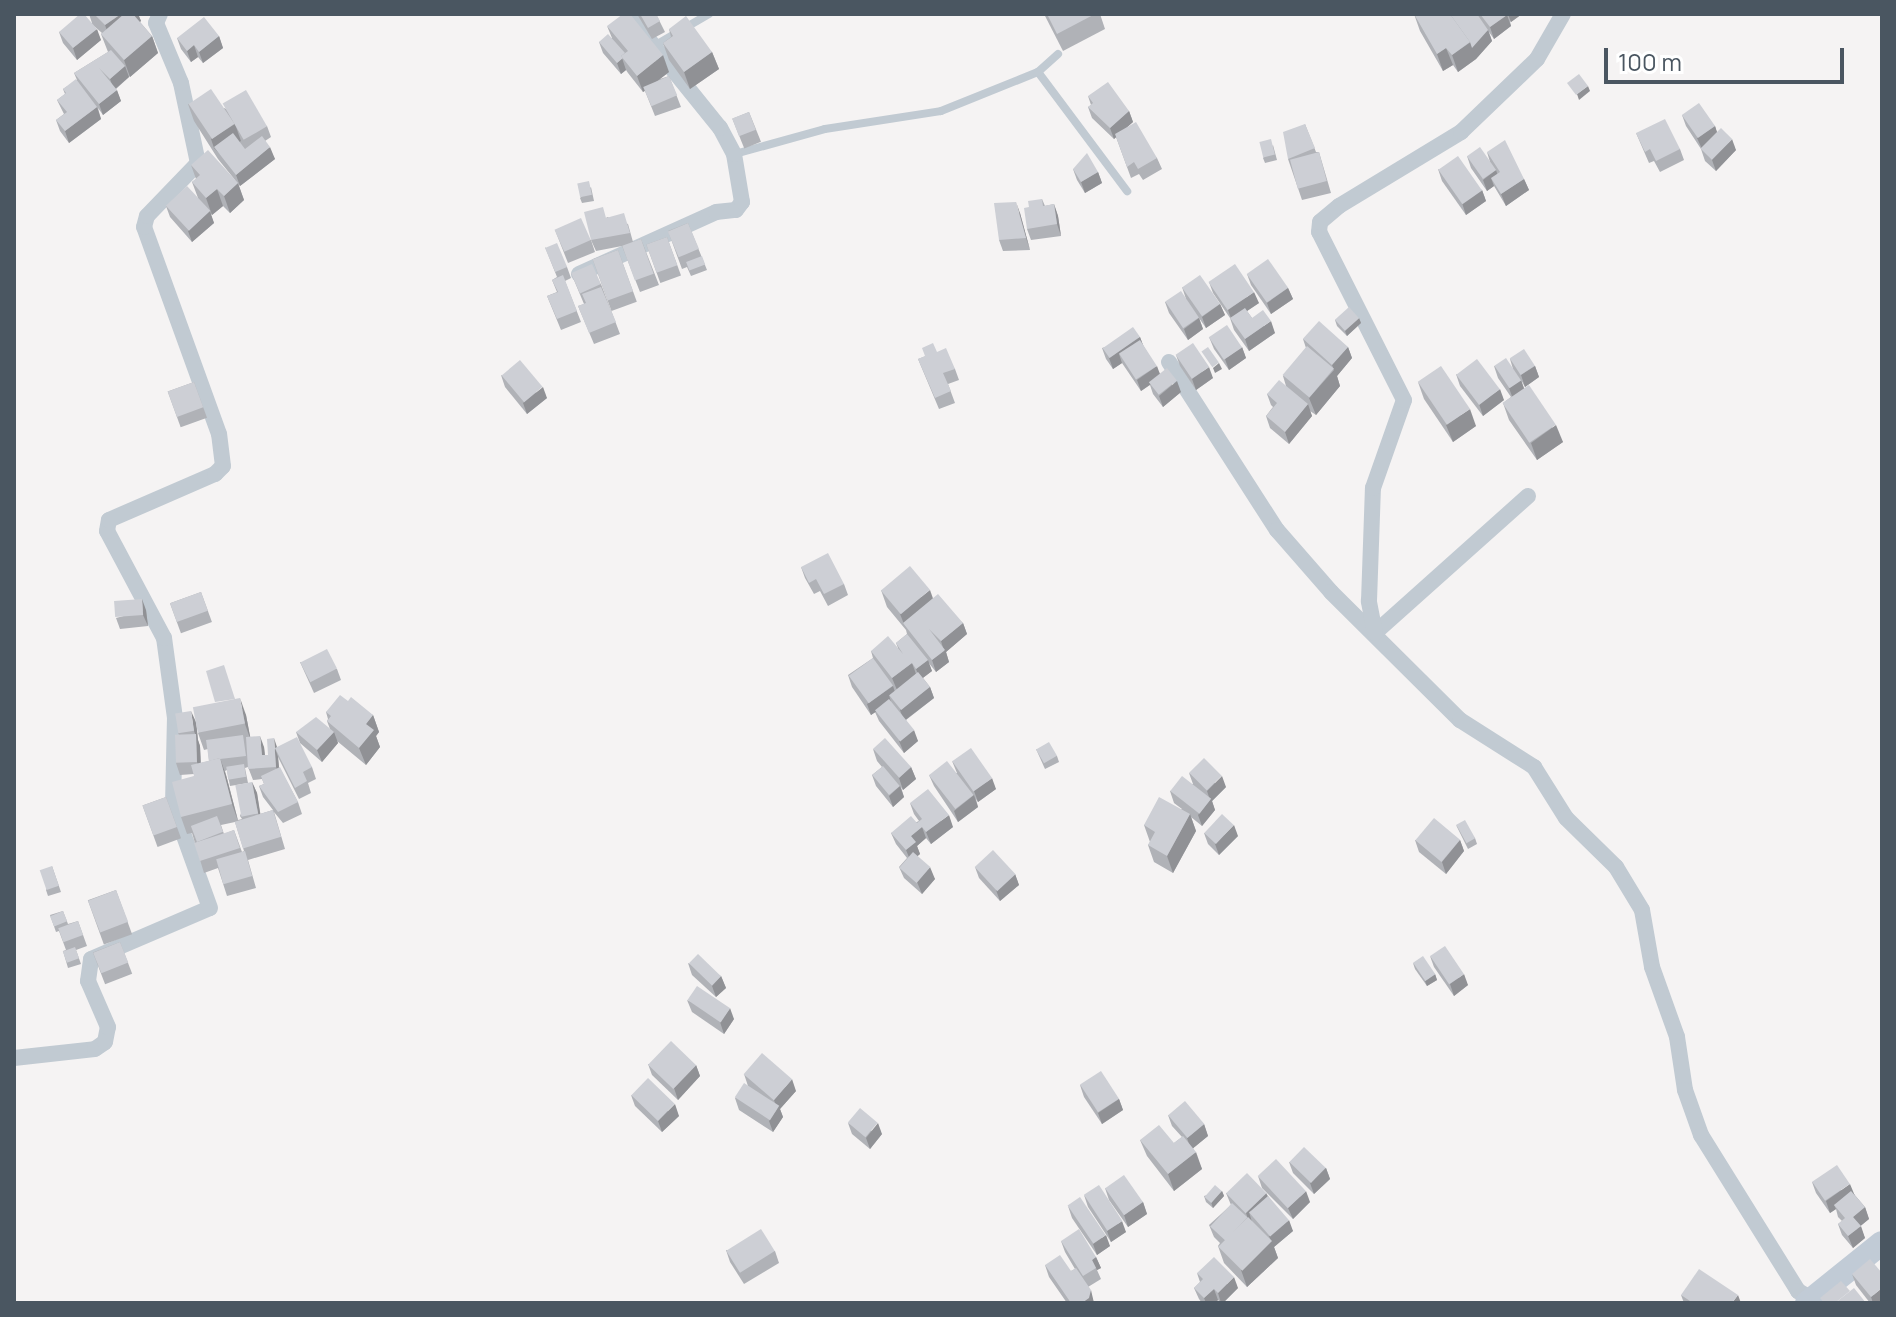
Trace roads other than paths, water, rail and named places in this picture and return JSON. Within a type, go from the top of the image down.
[{"type":"street","points":[[14,1058],[95,1049],[105,1042],[108,1027],[88,981],[91,959],[206,912],[211,904],[173,805],[175,718],[164,638],[107,531],[109,520],[215,474],[223,466],[219,434],[144,227],[147,216],[198,163],[181,83],[156,23],[160,14]]},
{"type":"street","points":[[579,274],[716,212],[740,208],[734,154],[720,128],[628,14]]},
{"type":"street","points":[[1375,633],[1369,601],[1373,488],[1404,400],[1319,232],[1320,222],[1339,206],[1461,132],[1537,59],[1563,14]]},
{"type":"street","points":[[1169,362],[1277,530],[1331,592],[1460,720],[1534,767],[1566,818],[1616,867],[1642,910],[1652,967],[1677,1037],[1685,1090],[1701,1135],[1798,1291],[1809,1301],[1882,1243]]},
{"type":"street","points":[[1375,633],[1528,496]]},
{"type":"lane","points":[[653,46],[709,14]]},
{"type":"lane","points":[[734,154],[825,129],[941,111],[1038,72],[1058,54]]},
{"type":"lane","points":[[1038,72],[1127,191]]}]
